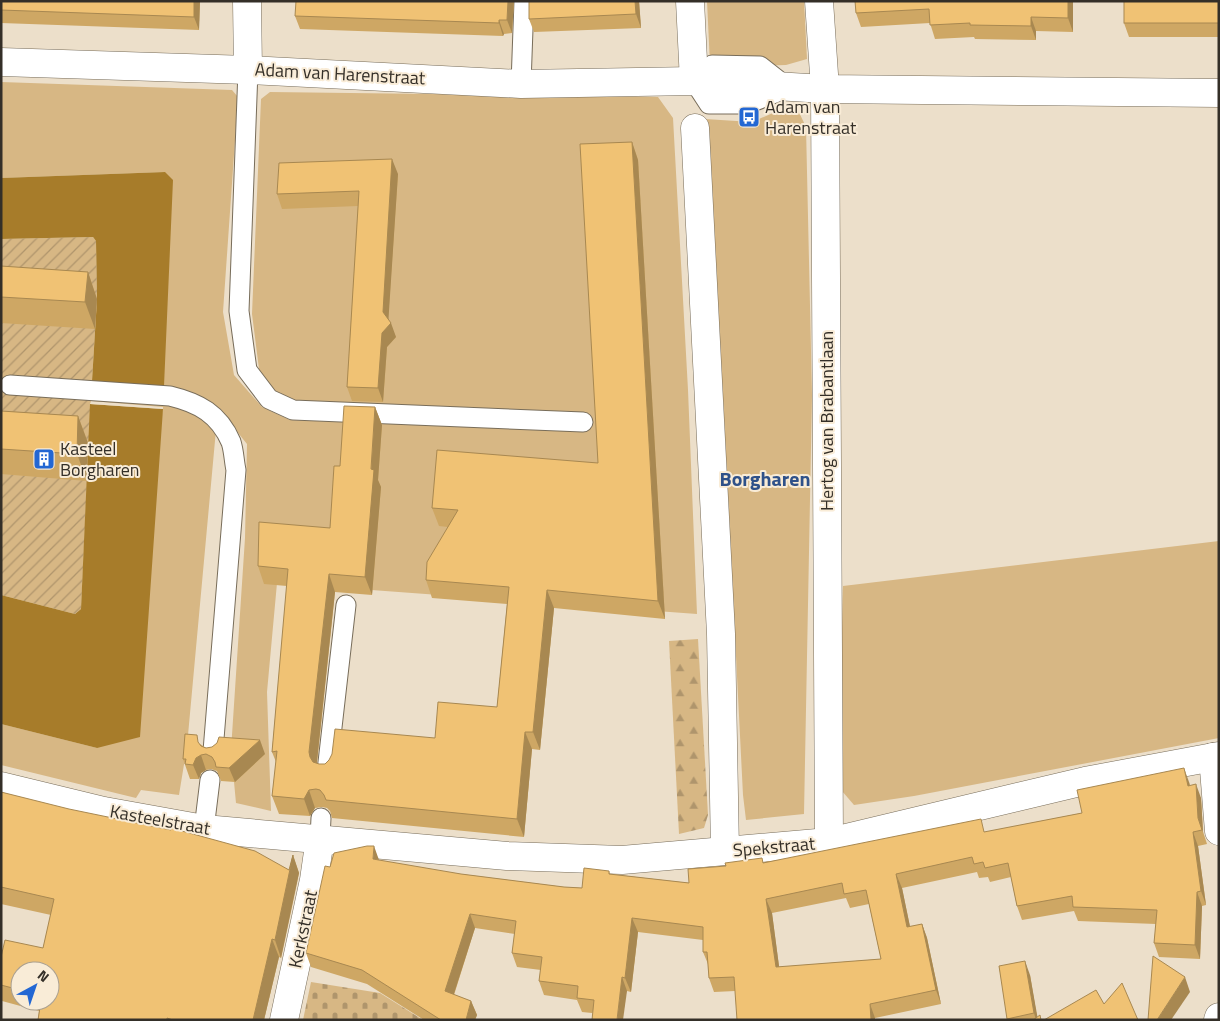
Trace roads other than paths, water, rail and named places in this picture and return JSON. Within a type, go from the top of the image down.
[{"type":"street","points":[[247,1],[248,70]]},
{"type":"street","points":[[690,1],[694,81]]},
{"type":"street","name":"Hertog van Brabantlaan","points":[[819,1],[825,89],[829,842]]},
{"type":"street","name":"Adam van Harenstraat","points":[[1,62],[248,70],[521,84],[694,81],[825,89],[1219,93]]},
{"type":"street","points":[[695,128],[721,634],[726,851]]},
{"type":"street","points":[[1216,756],[1219,831]]},
{"type":"street","name":"Spekstraat","points":[[321,828],[507,856],[622,860],[829,842],[1085,781],[1216,756]]},
{"type":"street","name":"Kasteelstraat","points":[[1,786],[104,811],[204,829],[321,828]]},
{"type":"street","name":"Kerkstraat","points":[[284,1020],[314,880],[321,828]]},
{"type":"lane","points":[[521,84],[524,1]]},
{"type":"lane","points":[[248,70],[239,311],[247,370],[269,399],[293,410],[583,422]]},
{"type":"lane","points":[[10,385],[164,395],[188,400],[205,408],[220,424],[231,444],[236,470],[213,750]]},
{"type":"lane","points":[[327,771],[346,605]]},
{"type":"lane","points":[[204,829],[210,780]]},
{"type":"place","name":"Adam van Harenstraat","points":[[749,117]]},
{"type":"place","name":"Kasteel Borgharen","points":[[44,459]]},
{"type":"district","name":"Borgharen","points":[[765,479]]}]
